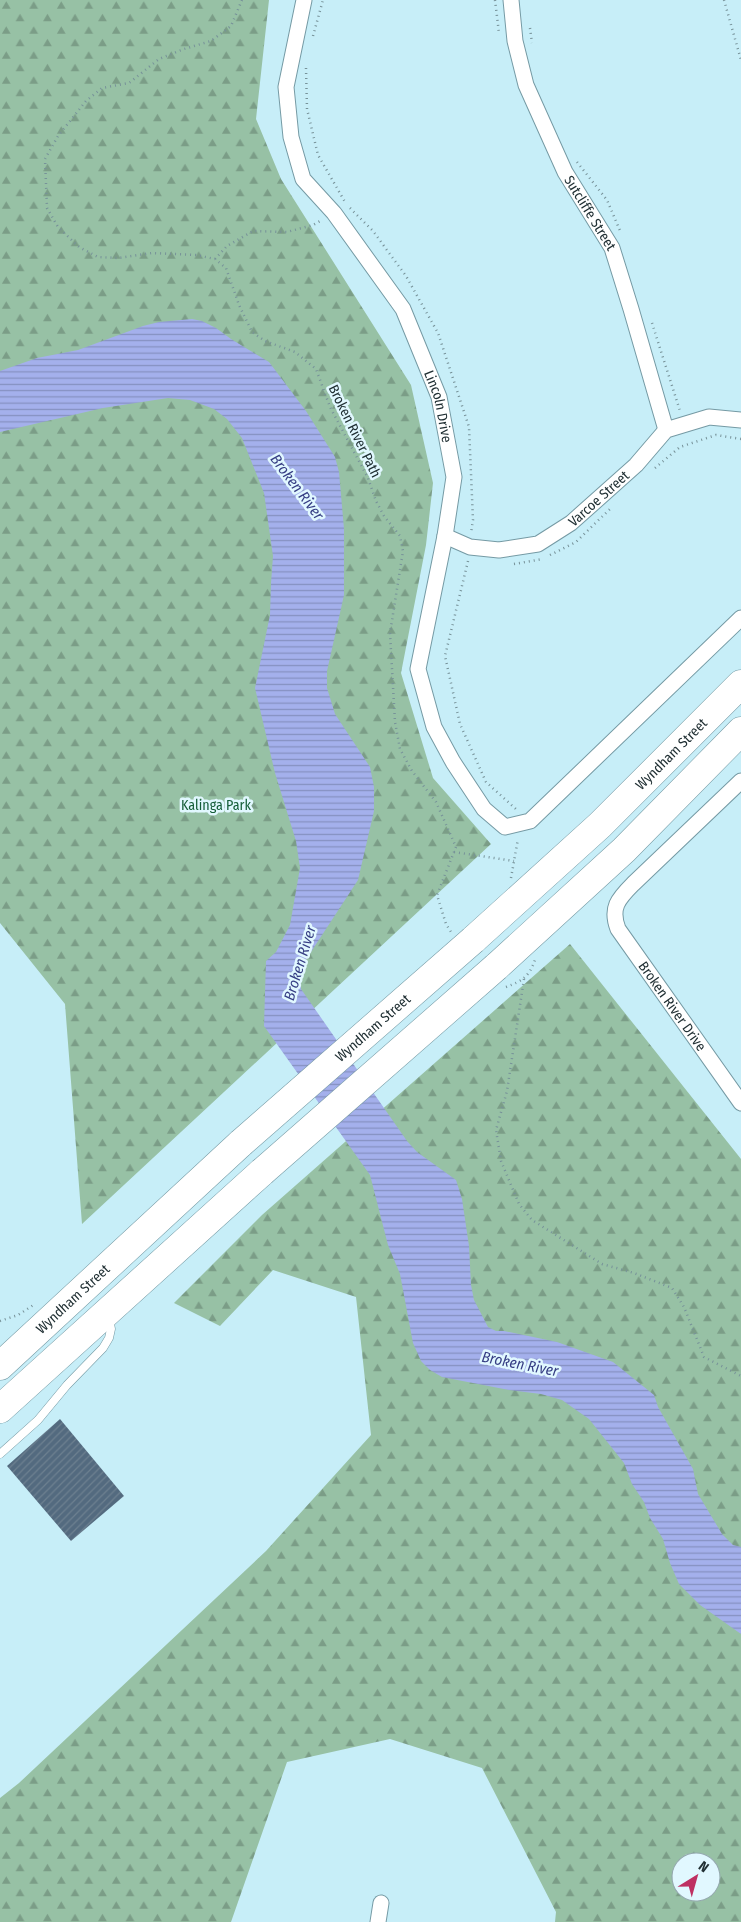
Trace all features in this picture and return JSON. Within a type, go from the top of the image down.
[{"type":"highway","name":"Wyndham Street","points":[[0,1366],[464,939],[600,825],[741,684]]},
{"type":"highway","points":[[0,1410],[262,1172],[499,977],[741,731]]},
{"type":"highway","points":[[55,1314],[86,1307],[98,1309],[104,1314]]},
{"type":"street","name":"Lincoln Drive","points":[[304,0],[286,87],[291,137],[303,179],[340,209],[403,309],[439,397],[454,477],[445,536],[418,670],[434,727],[453,762],[484,809],[505,827],[521,823]]},
{"type":"street","name":"Sutcliffe Street","points":[[511,0],[515,41],[526,85],[565,172],[612,248],[666,430]]},
{"type":"street","points":[[666,430],[708,417],[741,420]]},
{"type":"street","name":"Varcoe Street","points":[[445,536],[470,547],[499,550],[538,544],[572,523],[636,465],[666,430]]},
{"type":"street","points":[[521,823],[530,821],[741,618]]},
{"type":"street","name":"Broken River Drive","points":[[741,781],[633,884],[616,904],[614,912],[618,929],[741,1103]]},
{"type":"street","points":[[378,1922],[381,1903]]},
{"type":"lane","points":[[0,1454],[38,1420],[67,1385],[103,1348],[110,1338],[111,1329],[110,1321],[104,1314]]},
{"type":"path","points":[[242,0],[231,26],[211,41],[159,59],[128,84],[102,88],[86,101],[58,136],[45,159],[47,208],[58,227],[79,246],[98,257],[118,258],[152,253],[196,255],[215,259],[227,246],[253,231],[287,232],[313,225],[340,209],[318,155],[307,109],[306,61]]},
{"type":"path","points":[[310,44],[323,0]]},
{"type":"path","points":[[495,0],[499,34]]},
{"type":"path","points":[[724,0],[741,60]]},
{"type":"path","name":"Broken River Path","points":[[215,259],[226,268],[252,332],[265,341],[295,352],[316,369],[330,407],[368,478],[376,501],[384,516],[400,536],[403,551],[390,633],[400,749],[412,771],[436,802],[456,847],[454,852]]},
{"type":"path","points":[[472,530],[480,532]]},
{"type":"path","points":[[511,881],[521,823]]},
{"type":"path","points":[[464,939],[446,924],[437,895],[454,852],[514,861]]},
{"type":"path","points":[[537,954],[531,972],[524,979],[507,1091],[496,1130],[501,1161],[519,1204],[532,1220],[602,1264],[634,1273],[672,1288],[684,1307],[704,1357],[741,1376]]},
{"type":"path","points":[[499,977],[524,979]]},
{"type":"green space","name":"Kalinga Park","points":[[0,0],[269,0],[256,119],[281,179],[411,385],[433,483],[426,545],[401,673],[433,778],[491,844],[82,1224],[65,1004],[0,923]]},
{"type":"green space","points":[[570,944],[741,1159],[741,1922],[555,1922],[556,1912],[482,1768],[390,1739],[287,1762],[231,1922],[0,1922],[0,1798],[19,1783],[266,1551],[371,1435],[356,1297],[273,1270],[220,1326],[174,1303],[262,1215]]},
{"type":"water","name":"Broken River","points":[[192,319],[202,321],[216,328],[269,362],[306,411],[335,457],[339,472],[344,529],[344,595],[327,671],[327,688],[335,714],[370,767],[374,787],[374,811],[358,880],[307,958],[301,972],[301,989],[407,1141],[417,1152],[456,1180],[462,1199],[474,1300],[488,1327],[496,1331],[557,1342],[613,1362],[654,1395],[658,1407],[693,1469],[698,1494],[722,1534],[733,1545],[741,1547],[741,1634],[700,1605],[679,1584],[663,1539],[650,1518],[644,1502],[632,1484],[624,1463],[589,1419],[562,1400],[541,1394],[442,1377],[430,1370],[421,1361],[413,1343],[400,1274],[388,1245],[370,1175],[264,1026],[266,961],[276,952],[290,925],[300,868],[296,841],[275,773],[255,688],[270,615],[273,556],[264,493],[242,438],[227,419],[214,409],[190,400],[168,398],[103,408],[0,432],[0,371],[37,358],[78,350],[143,326],[159,322]]},
{"type":"building","points":[[60,1419],[124,1496],[71,1541],[7,1466]]}]
